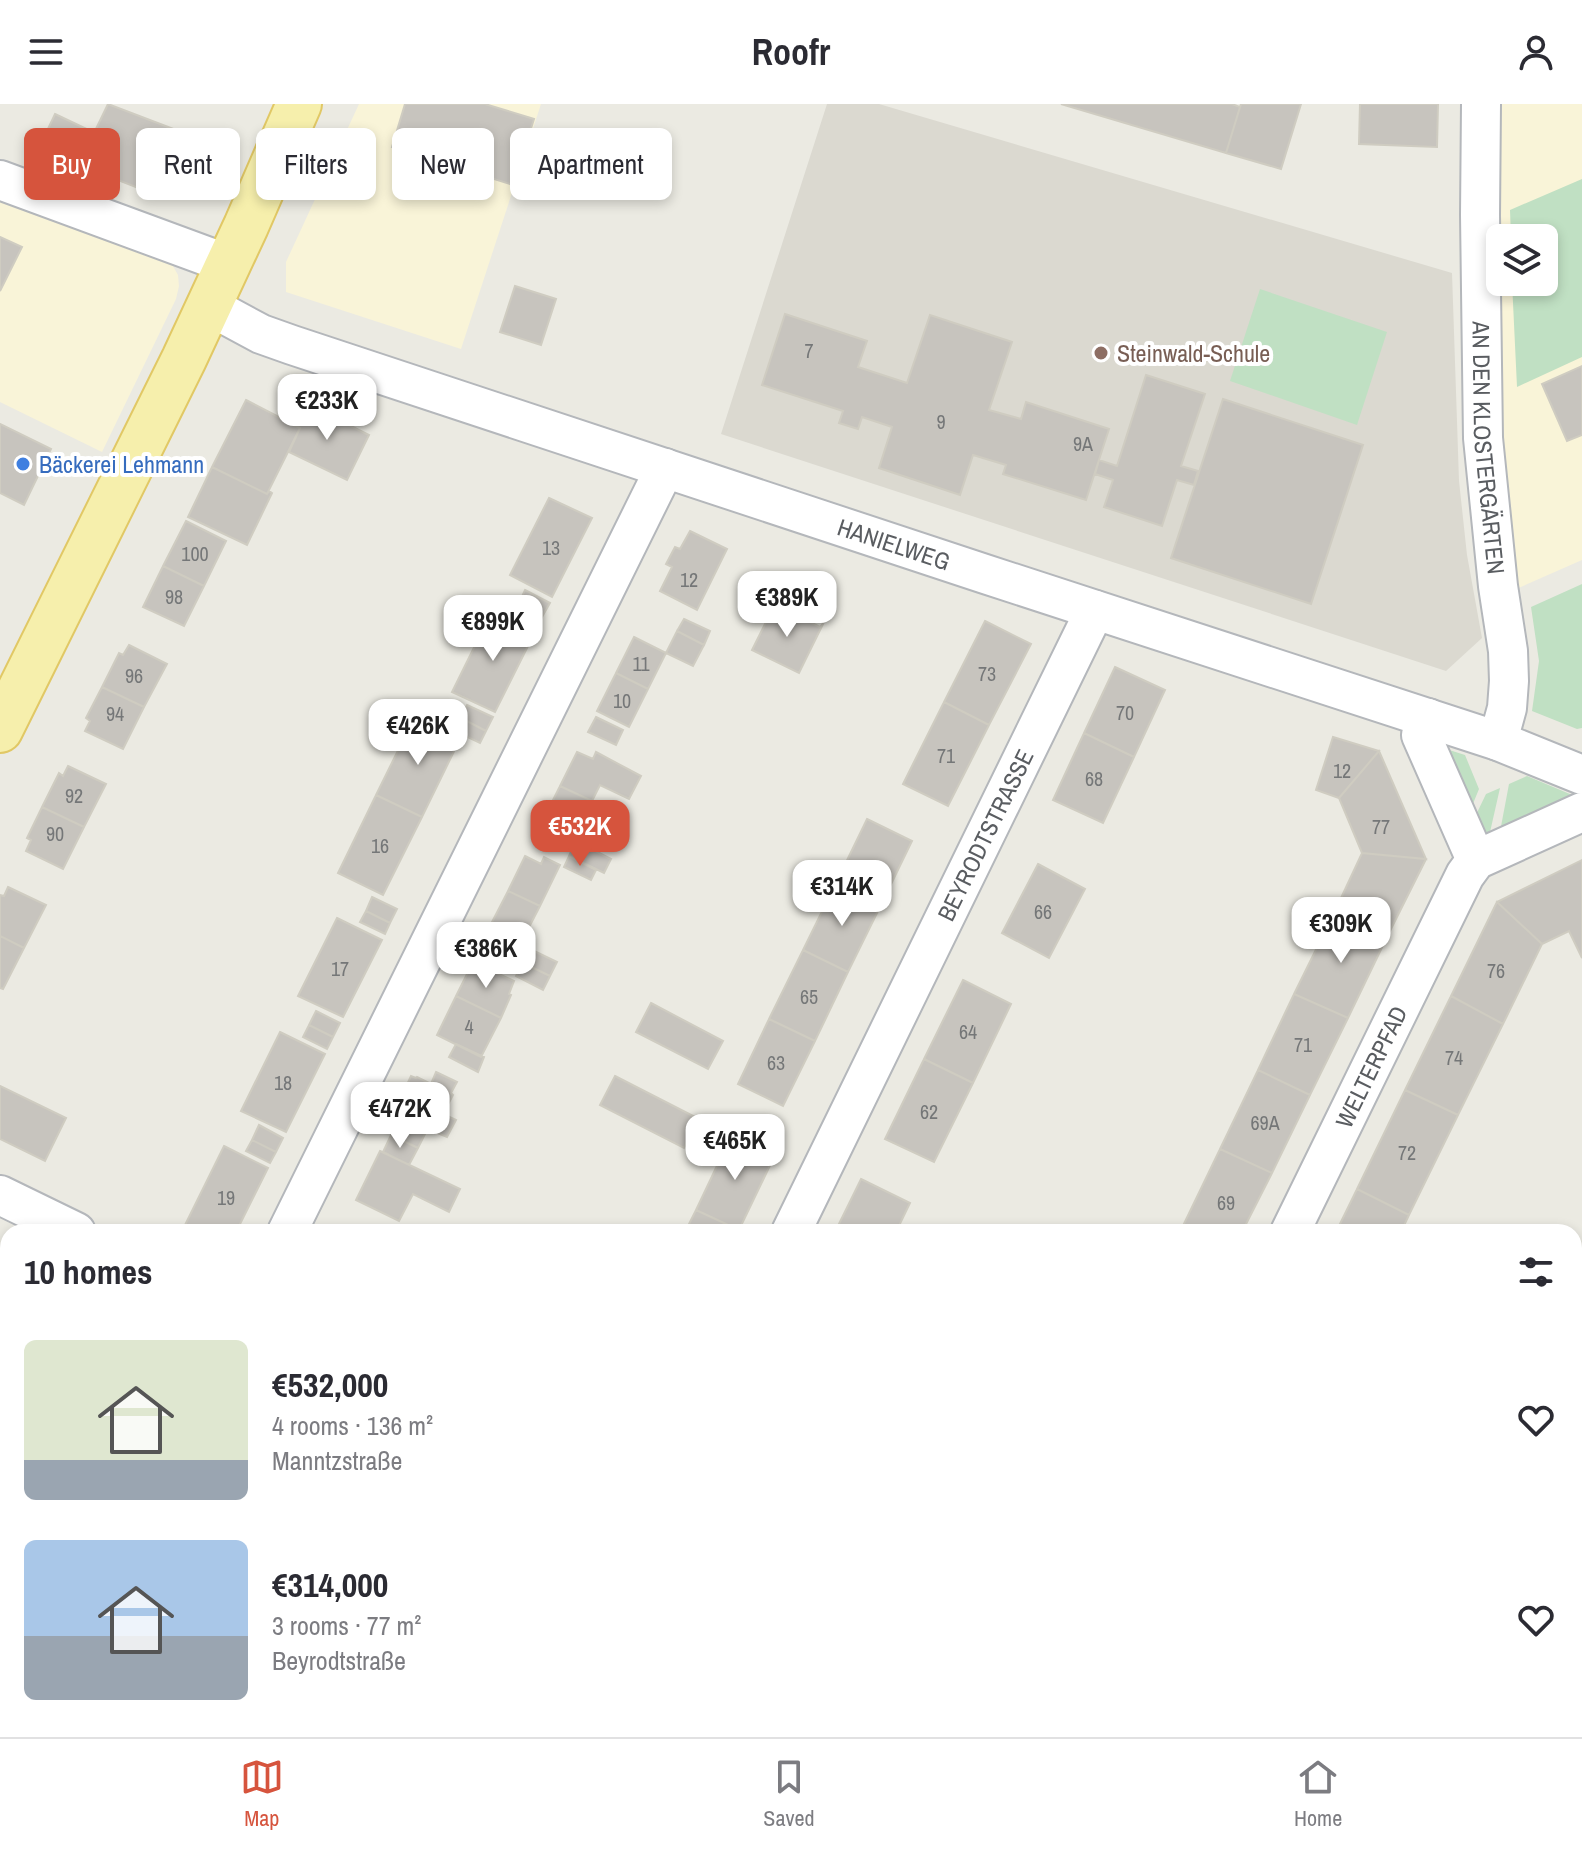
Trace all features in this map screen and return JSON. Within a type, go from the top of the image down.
[{"type":"main road","points":[[0,730],[209,306],[299,104]]},
{"type":"street","name":"AN DEN KLOSTERGÄRTEN","points":[[1481,104],[1483,438],[1508,651],[1507,708],[1498,741]]},
{"type":"street","points":[[0,180],[228,264]]},
{"type":"street","name":"HANIELWEG","points":[[209,306],[261,334],[1498,741],[1582,775]]},
{"type":"street","points":[[291,1224],[665,468]]},
{"type":"street","name":"BEYRODTSTRASSE","points":[[795,1224],[1095,610]]},
{"type":"street","points":[[1428,718],[1421,735],[1476,860],[1582,812]]},
{"type":"street","name":"WELTERPFAD","points":[[1294,1224],[1465,875],[1476,860]]},
{"type":"street","points":[[0,1195],[60,1224]]},
{"type":"shaded area","points":[[359,104],[541,104],[533,128],[510,128],[510,199],[461,349],[286,292],[286,262],[315,200],[376,200],[376,128],[348,128]]},
{"type":"shaded area","name":"Steinwald-Schule","points":[[827,104],[879,104],[1452,273],[1459,481],[1467,555],[1482,638],[1446,671],[721,434]]},
{"type":"shaded area","points":[[1493,104],[1582,104],[1582,560],[1514,590],[1496,427],[1495,296],[1558,296],[1558,224],[1494,224]]},
{"type":"shaded area","points":[[0,192],[169,259],[178,275],[176,299],[102,452],[0,402]]},
{"type":"green space","points":[[1582,179],[1582,357],[1517,387],[1513,296],[1558,296],[1558,224],[1510,224],[1510,210]]},
{"type":"green space","points":[[1260,289],[1387,332],[1357,425],[1230,381]]},
{"type":"green space","points":[[1582,584],[1582,728],[1577,729],[1532,711],[1539,661],[1531,607]]},
{"type":"green space","points":[[1443,748],[1465,755],[1479,789],[1470,811]]},
{"type":"green space","points":[[1527,776],[1577,797],[1499,837],[1509,784]]},
{"type":"green space","points":[[1500,788],[1488,841],[1474,819],[1486,794]]},
{"type":"building","points":[[108,104],[171,128],[136,128],[136,187],[120,181],[120,128],[96,128]]},
{"type":"building","points":[[405,104],[485,104],[534,119],[531,128],[510,128],[510,184],[494,179],[494,128],[398,128]]},
{"type":"building","points":[[1061,104],[1232,104],[1240,107],[1226,153]]},
{"type":"building","points":[[1241,104],[1301,104],[1281,169],[1226,153]]},
{"type":"building","points":[[1360,104],[1438,104],[1437,147],[1359,144]]},
{"type":"building","points":[[55,114],[85,128],[48,128]]},
{"type":"building","points":[[0,237],[22,247],[0,291]]},
{"type":"building","points":[[515,286],[556,299],[541,345],[500,332]]},
{"type":"building","points":[[785,314],[867,341],[858,367],[907,383],[930,315],[1012,342],[989,410],[1021,419],[1026,402],[1109,429],[1086,500],[1003,474],[1006,465],[973,455],[960,495],[879,468],[892,427],[862,417],[858,429],[839,423],[843,411],[762,385]]},
{"type":"building","points":[[1582,366],[1582,435],[1567,441],[1542,384]]},
{"type":"building","points":[[1146,375],[1205,394],[1181,466],[1198,471],[1194,485],[1177,480],[1162,526],[1104,507],[1113,480],[1095,474],[1099,460],[1117,466]]},
{"type":"building","points":[[1223,399],[1363,445],[1311,604],[1171,558]]},
{"type":"building","points":[[246,400],[300,428],[267,494],[212,467]]},
{"type":"building","points":[[305,403],[369,435],[347,480],[289,452],[300,428],[293,425]]},
{"type":"building","points":[[0,424],[51,449],[24,505],[0,493]]},
{"type":"building","points":[[212,467],[267,494],[269,491],[272,493],[247,545],[188,517]]},
{"type":"building","points":[[549,498],[592,518],[552,597],[510,575]]},
{"type":"building","points":[[186,521],[226,541],[204,586],[163,566]]},
{"type":"building","points":[[690,531],[727,549],[697,610],[660,591],[672,567],[666,564],[675,547],[680,549]]},
{"type":"building","points":[[163,566],[204,586],[184,626],[143,607]]},
{"type":"building","points":[[525,590],[550,603],[542,617],[518,605]]},
{"type":"building","points":[[778,598],[776,605],[820,627],[824,622],[799,673],[752,650]]},
{"type":"building","points":[[518,605],[542,617],[537,629],[512,616]]},
{"type":"building","points":[[491,613],[534,634],[495,712],[452,692]]},
{"type":"building","points":[[684,619],[710,631],[704,645],[677,631]]},
{"type":"building","points":[[985,621],[1031,644],[989,725],[944,702]]},
{"type":"building","points":[[677,631],[704,645],[693,666],[666,653]]},
{"type":"building","points":[[634,637],[666,653],[648,689],[616,673]]},
{"type":"building","points":[[129,645],[167,664],[144,707],[102,687],[119,653],[123,655]]},
{"type":"building","points":[[1115,667],[1165,690],[1134,757],[1084,733]]},
{"type":"building","points":[[616,673],[648,689],[629,727],[597,711]]},
{"type":"building","points":[[102,687],[144,707],[123,749],[85,731],[90,721],[86,718]]},
{"type":"building","points":[[944,702],[989,725],[948,806],[903,784]]},
{"type":"building","points":[[467,705],[493,717],[486,731],[461,718]]},
{"type":"building","points":[[415,716],[460,739],[422,817],[376,795]]},
{"type":"building","points":[[596,717],[623,730],[616,745],[588,732]]},
{"type":"building","points":[[461,718],[486,731],[480,743],[455,731]]},
{"type":"building","points":[[1084,733],[1134,757],[1103,823],[1053,800]]},
{"type":"building","points":[[1333,737],[1379,751],[1339,798],[1316,790]]},
{"type":"building","points":[[1379,751],[1426,859],[1362,853],[1339,798]]},
{"type":"building","points":[[577,752],[593,759],[596,752],[641,776],[629,799],[600,785],[592,801],[560,786]]},
{"type":"building","points":[[68,766],[106,784],[84,827],[42,807],[59,773],[63,776]]},
{"type":"building","points":[[560,786],[592,801],[575,834],[544,818]]},
{"type":"building","points":[[376,795],[422,817],[383,895],[338,873]]},
{"type":"building","points":[[42,807],[84,827],[63,869],[26,851],[31,840],[27,838]]},
{"type":"building","points":[[867,819],[912,841],[880,907],[835,885]]},
{"type":"building","points":[[576,841],[611,859],[604,873],[569,856]]},
{"type":"building","points":[[1362,853],[1426,859],[1388,935],[1334,913]]},
{"type":"building","points":[[525,856],[541,864],[544,857],[560,865],[540,906],[508,891]]},
{"type":"building","points":[[569,856],[596,870],[591,880],[564,867]]},
{"type":"building","points":[[1582,860],[1582,958],[1569,931],[1542,944],[1497,902]]},
{"type":"building","points":[[1038,864],[1085,889],[1049,958],[1002,933]]},
{"type":"building","points":[[835,885],[880,907],[848,972],[803,950]]},
{"type":"building","points":[[8,887],[46,905],[24,948],[0,936],[0,895],[4,896]]},
{"type":"building","points":[[508,891],[540,906],[523,939],[491,924]]},
{"type":"building","points":[[372,897],[397,909],[390,923],[366,911]]},
{"type":"building","points":[[1497,902],[1542,944],[1503,1024],[1451,996]]},
{"type":"building","points":[[366,911],[390,923],[385,934],[360,922]]},
{"type":"building","points":[[1334,913],[1388,935],[1348,1018],[1294,994]]},
{"type":"building","points":[[337,918],[382,940],[343,1017],[298,996]]},
{"type":"building","points":[[0,936],[24,948],[3,989],[0,988]]},
{"type":"building","points":[[530,949],[557,962],[550,976],[523,963]]},
{"type":"building","points":[[803,950],[848,972],[815,1041],[769,1019]]},
{"type":"building","points":[[473,962],[514,981],[501,1018],[456,996]]},
{"type":"building","points":[[523,963],[550,976],[543,990],[516,976]]},
{"type":"building","points":[[963,980],[1011,1004],[973,1083],[924,1059]]},
{"type":"building","points":[[1294,994],[1348,1018],[1310,1095],[1258,1070]]},
{"type":"building","points":[[456,996],[501,1018],[481,1057],[437,1035]]},
{"type":"building","points":[[1451,996],[1503,1024],[1458,1115],[1405,1090]]},
{"type":"building","points":[[651,1003],[723,1041],[708,1069],[636,1032]]},
{"type":"building","points":[[316,1011],[340,1023],[333,1037],[309,1025]]},
{"type":"building","points":[[769,1019],[815,1041],[783,1106],[738,1084]]},
{"type":"building","points":[[309,1025],[333,1037],[327,1049],[303,1037]]},
{"type":"building","points":[[280,1032],[325,1054],[286,1132],[241,1111]]},
{"type":"building","points":[[456,1044],[484,1057],[478,1072],[449,1057]]},
{"type":"building","points":[[924,1059],[973,1083],[934,1162],[885,1139]]},
{"type":"building","points":[[1258,1070],[1310,1095],[1272,1173],[1220,1149]]},
{"type":"building","points":[[436,1072],[457,1082],[443,1114],[456,1120],[447,1137],[398,1116],[409,1092],[404,1091],[411,1076],[431,1084]]},
{"type":"building","points":[[615,1076],[699,1119],[684,1148],[600,1105]]},
{"type":"building","points":[[0,1086],[66,1118],[45,1161],[0,1139]]},
{"type":"building","points":[[1405,1090],[1458,1115],[1409,1215],[1357,1189]]},
{"type":"building","points":[[400,1117],[427,1130],[418,1148],[391,1135]]},
{"type":"building","points":[[259,1125],[283,1138],[276,1152],[252,1140]]},
{"type":"building","points":[[732,1134],[775,1155],[742,1224],[726,1224],[696,1210]]},
{"type":"building","points":[[391,1135],[418,1148],[409,1165],[383,1152]]},
{"type":"building","points":[[252,1140],[276,1152],[270,1163],[246,1151]]},
{"type":"building","points":[[224,1146],[268,1168],[240,1224],[185,1224]]},
{"type":"building","points":[[1220,1149],[1272,1173],[1246,1224],[1184,1224]]},
{"type":"building","points":[[380,1151],[460,1189],[449,1212],[413,1194],[399,1221],[356,1200]]},
{"type":"building","points":[[861,1179],[910,1203],[900,1224],[839,1224]]},
{"type":"building","points":[[1357,1189],[1409,1215],[1405,1224],[1340,1224]]},
{"type":"building","points":[[696,1210],[726,1224],[689,1224]]},
{"type":"place","name":"Steinwald-Schule","points":[[1101,353]]},
{"type":"place","name":"Bäckerei Lehmann","points":[[23,464]]}]
